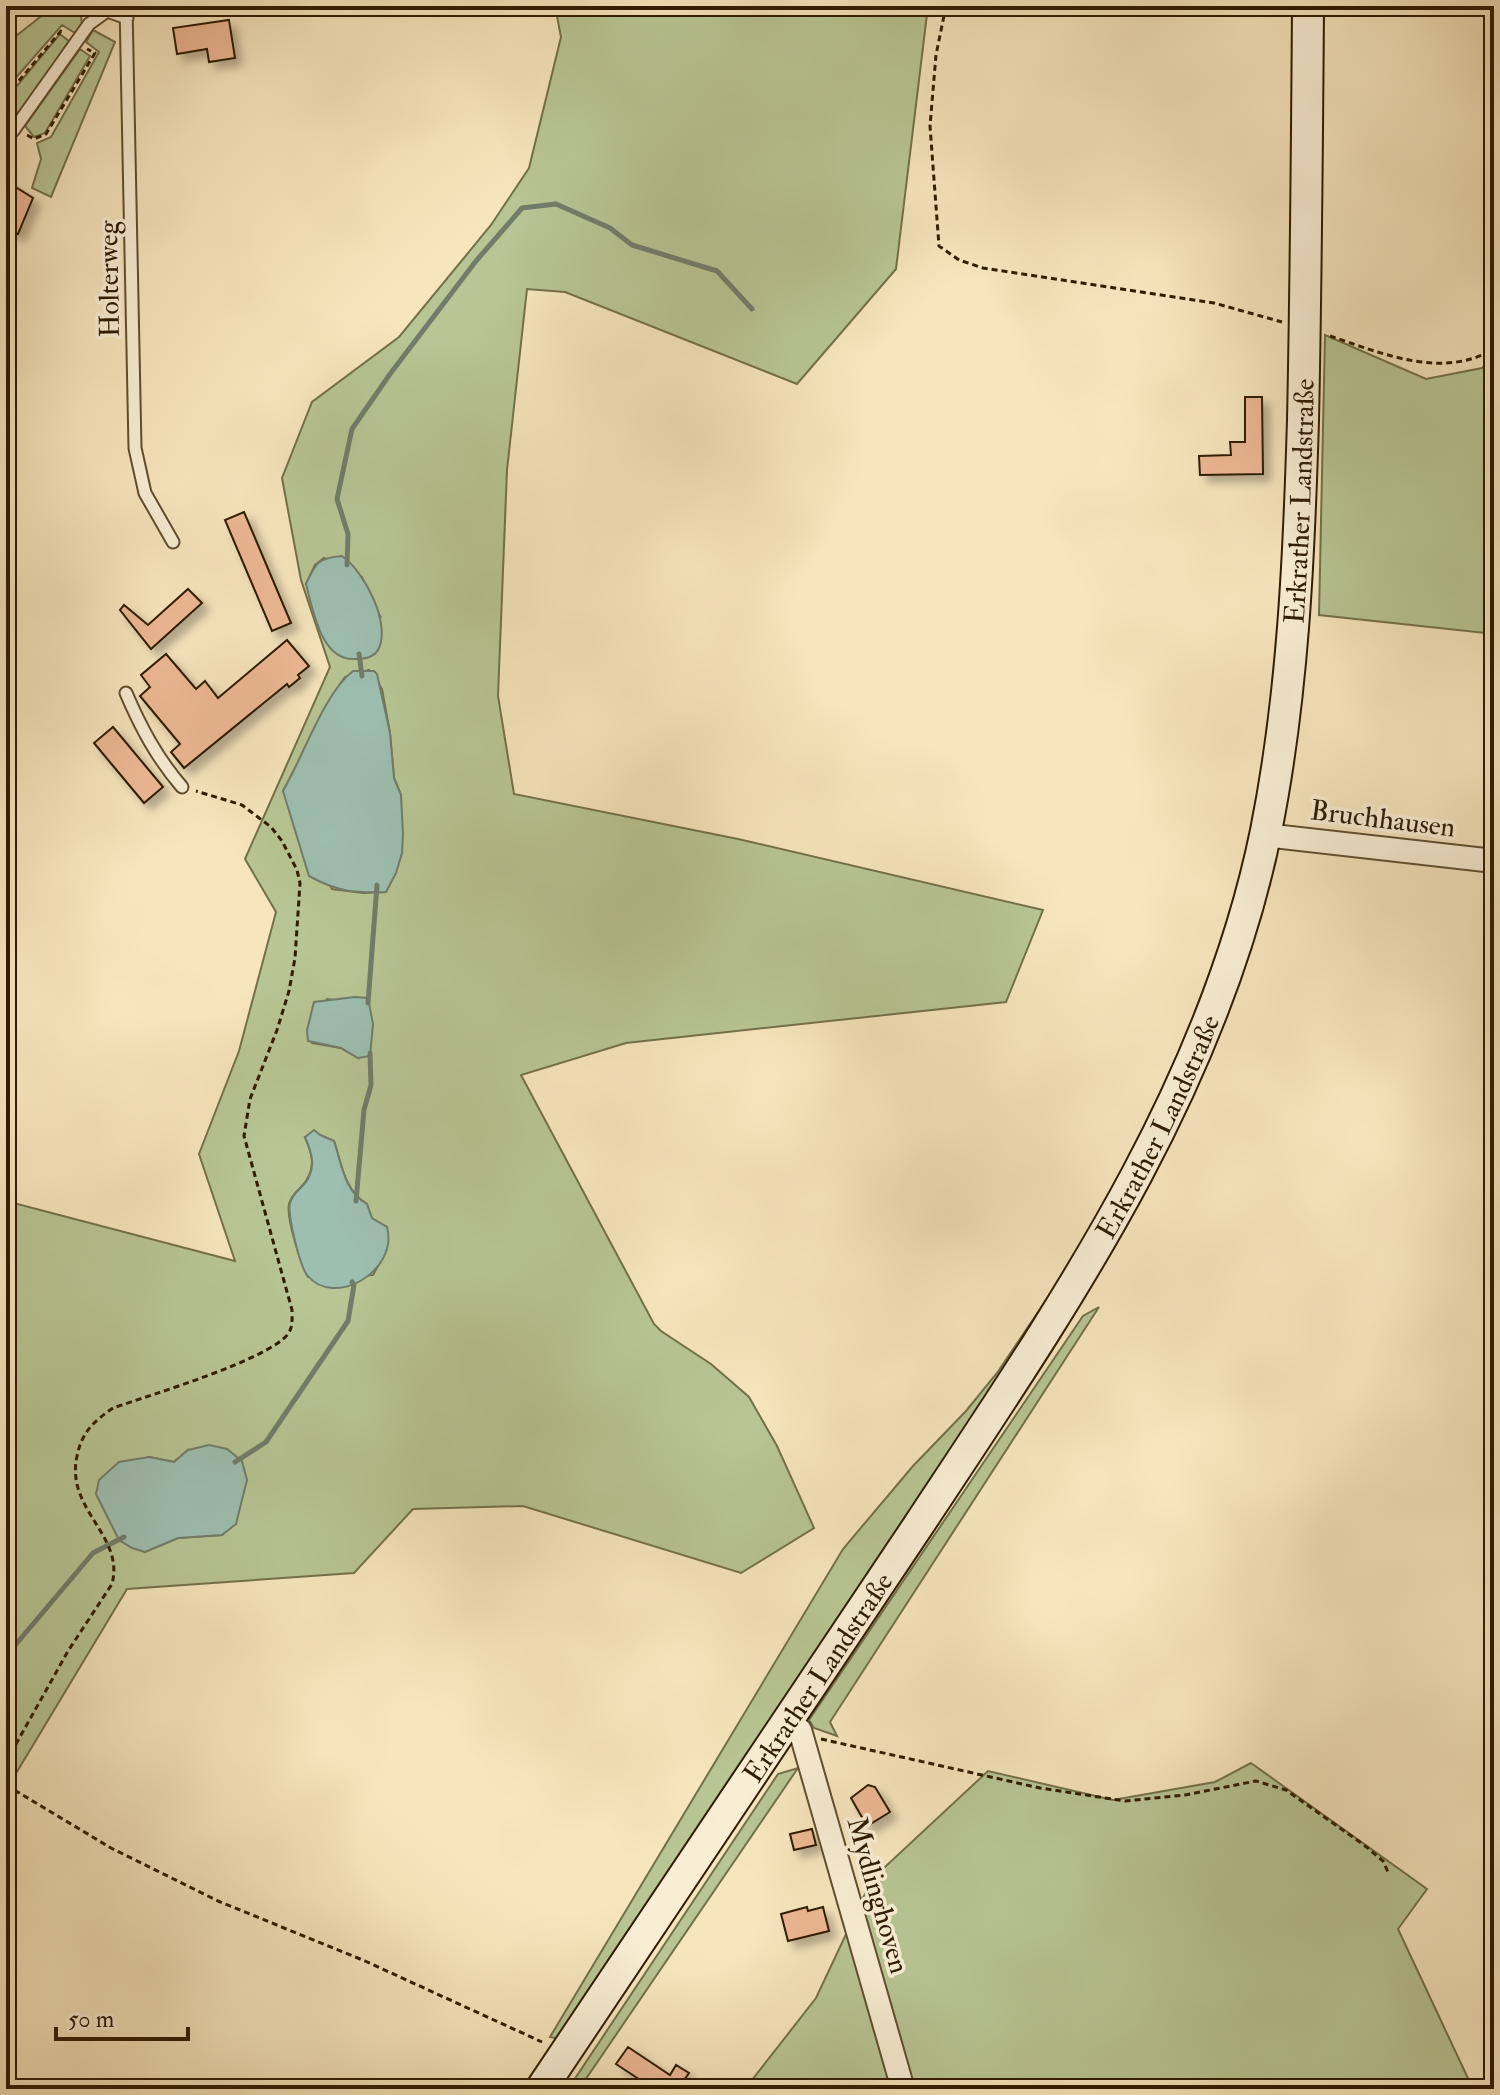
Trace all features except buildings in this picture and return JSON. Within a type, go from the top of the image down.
[{"type":"street","name":"Erkrather Landstraße","points":[[541,2089],[794,1727],[1038,1346],[1140,1172],[1205,1030],[1265,835],[1281,740],[1292,643],[1312,330],[1308,6]]},
{"type":"street","name":"Bruchhausen","points":[[1265,835],[1494,861]]},
{"type":"street","name":"Mydlinghoven","points":[[794,1727],[903,2089]]},
{"type":"lane","points":[[13,131],[89,24],[107,11],[126,12]]},
{"type":"lane","name":"Holterweg","points":[[126,12],[135,448],[145,493],[173,542]]},
{"type":"lane","points":[[126,693],[149,744],[182,787]]},
{"type":"path","points":[[946,6],[936,55],[930,126],[939,246],[959,260],[983,268],[1214,303],[1426,363],[1459,362],[1494,349]]},
{"type":"path","points":[[6,1762],[68,1651],[112,1584],[115,1573],[113,1555],[74,1479],[83,1434],[94,1421],[113,1408],[261,1355],[286,1337],[292,1327],[290,1302],[244,1136],[250,1099],[289,991],[295,958],[300,883],[282,841],[271,827],[242,805],[182,787]]},
{"type":"path","points":[[794,1727],[814,1737],[916,1762],[1040,1788],[1125,1801],[1185,1795],[1256,1781],[1286,1790],[1364,1845],[1383,1861],[1388,1872]]},
{"type":"path","points":[[6,1785],[14,1787],[111,1848],[218,1901],[365,1961],[537,2039],[564,2055]]},
{"type":"green space","points":[[54,6],[75,6],[80,10],[82,23],[75,33],[62,25],[6,89],[6,44]]},
{"type":"green space","points":[[555,6],[928,6],[896,269],[797,384],[565,292],[527,289],[507,470],[498,696],[514,794],[738,839],[1043,910],[1006,1002],[626,1043],[521,1075],[654,1324],[711,1364],[749,1397],[777,1446],[814,1528],[741,1573],[523,1506],[413,1509],[354,1573],[127,1589],[6,1790],[6,1201],[235,1261],[199,1154],[239,1051],[276,912],[245,859],[330,667],[301,580],[282,478],[312,402],[399,337],[491,225],[529,168],[561,37]],"holes":[[[324,558],[362,577],[380,616],[306,584],[315,565]],[[369,670],[382,689],[394,778],[401,795],[386,892],[332,889],[283,791],[345,677]],[[355,997],[358,1058],[341,1048],[312,1043],[327,999],[343,1001]],[[320,1135],[334,1141],[353,1192],[367,1204],[371,1218],[387,1227],[387,1249],[373,1275],[308,1277],[295,1241],[289,1204],[310,1174],[312,1158],[305,1137]],[[188,1450],[222,1535],[178,1538],[145,1552],[149,1457],[174,1462]]]},
{"type":"green space","points":[[93,30],[115,42],[51,197],[32,188],[41,159],[37,143],[51,137],[99,52],[86,42]]},
{"type":"green space","points":[[60,34],[70,42],[19,113],[6,108],[6,99]]},
{"type":"green space","points":[[80,49],[90,56],[45,133],[34,137],[25,126]]},
{"type":"green space","points":[[1325,335],[1426,379],[1482,368],[1494,357],[1494,634],[1319,615]]},
{"type":"green space","points":[[1068,1276],[560,2039],[550,2037],[843,1549],[913,1466],[966,1411],[997,1373],[1057,1284]]},
{"type":"green space","points":[[1099,1307],[830,1722],[837,1736],[814,1728],[809,1720],[1083,1316]]},
{"type":"green space","points":[[1251,1763],[1427,1889],[1398,1929],[1473,2089],[745,2089],[816,1998],[872,1879],[988,1771],[1113,1800],[1215,1782]]},
{"type":"green space","points":[[798,1768],[579,2089],[568,2089],[778,1774]]},
{"type":"shaded area","points":[[342,556],[367,585],[379,613],[381,639],[378,650],[365,658],[344,658],[334,652],[320,632],[306,584],[318,563]]},
{"type":"shaded area","points":[[353,671],[374,671],[377,674],[390,733],[394,778],[401,795],[402,853],[386,892],[346,890],[309,876],[283,791],[323,710],[342,681]]},
{"type":"shaded area","points":[[368,998],[373,1024],[370,1056],[358,1058],[341,1048],[308,1041],[307,1030],[314,1002]]},
{"type":"shaded area","points":[[314,1130],[334,1141],[353,1192],[367,1204],[372,1218],[387,1227],[388,1243],[383,1258],[362,1280],[347,1286],[333,1288],[319,1285],[307,1275],[292,1228],[290,1203],[312,1168],[305,1137]]},
{"type":"shaded area","points":[[209,1445],[227,1449],[242,1461],[247,1480],[236,1524],[222,1535],[178,1538],[145,1552],[119,1540],[96,1494],[99,1480],[119,1462],[149,1457],[174,1462],[188,1450]]},
{"type":"waterway","points":[[347,565],[348,534],[337,499],[352,429],[476,261],[522,208],[556,204],[610,228],[632,245],[717,271],[752,309]]},
{"type":"waterway","points":[[359,654],[362,676]]},
{"type":"waterway","points":[[368,1003],[377,885]]},
{"type":"waterway","points":[[356,1201],[364,1110],[371,1085],[370,1053]]},
{"type":"waterway","points":[[235,1462],[266,1442],[348,1321],[352,1282]]},
{"type":"waterway","points":[[6,1656],[93,1553],[124,1537]]}]
